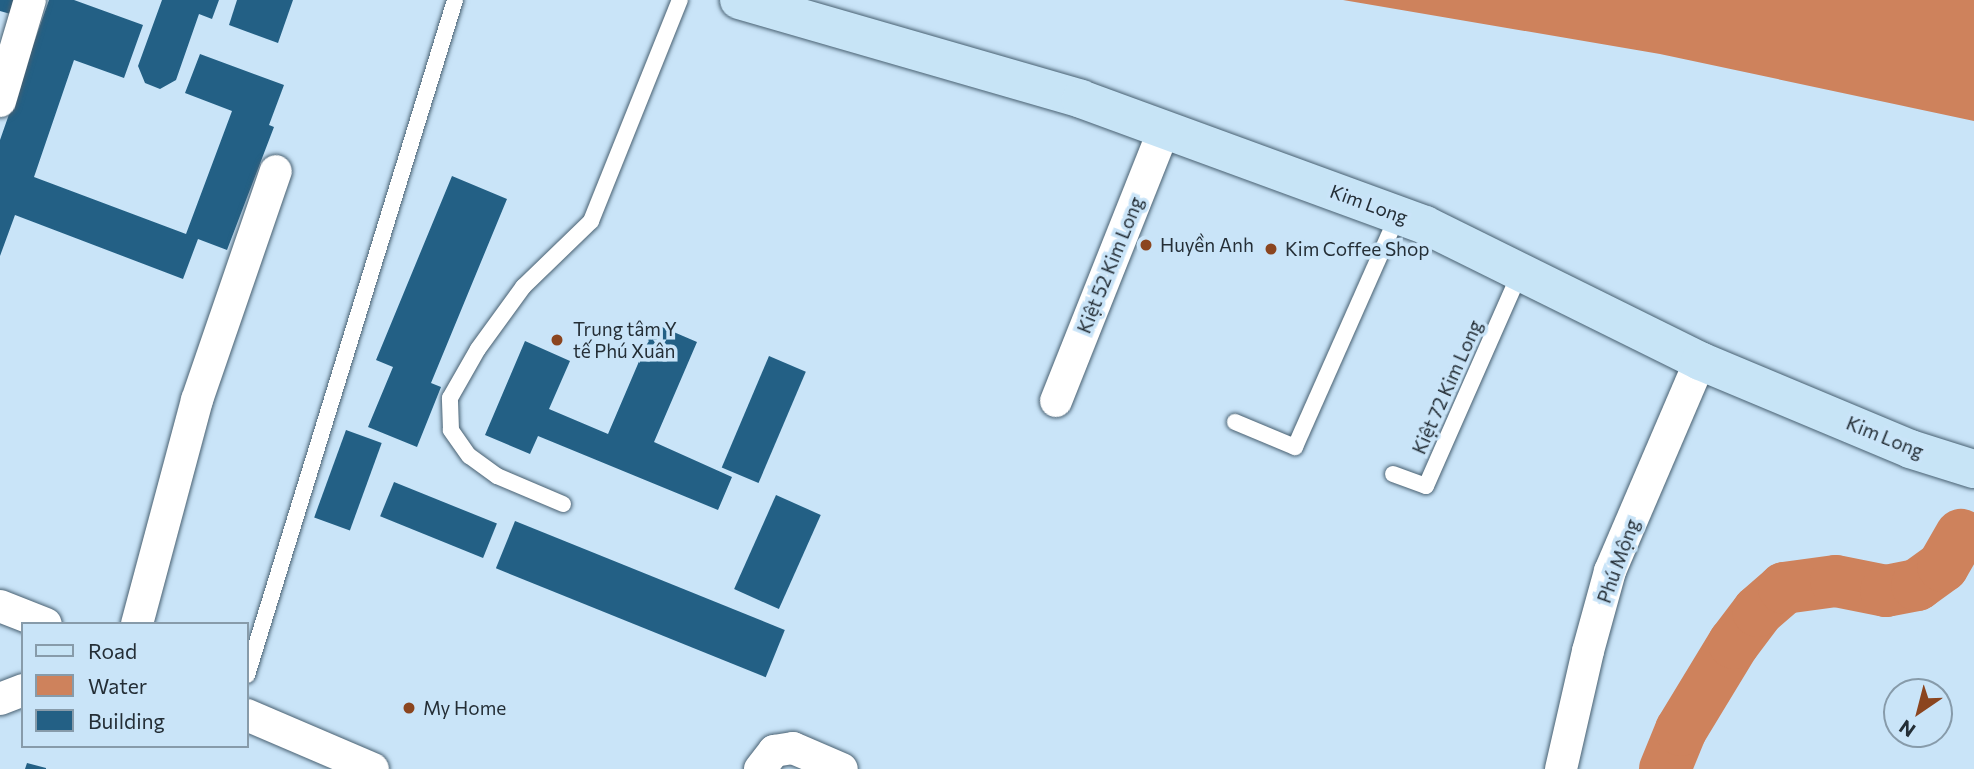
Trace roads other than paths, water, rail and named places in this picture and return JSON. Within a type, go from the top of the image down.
[{"type":"main road","name":"Kim Long","points":[[739,0],[1081,99],[1425,225],[1700,361],[1910,449],[1974,469]]},
{"type":"street","points":[[0,101],[30,0]]},
{"type":"street","name":"Kiệt 52 Kim Long","points":[[1056,401],[1164,129]]},
{"type":"street","points":[[138,622],[197,400],[276,171]]},
{"type":"street","name":"Phú Mộng","points":[[1562,769],[1588,652],[1610,571],[1700,361]]},
{"type":"street","points":[[0,606],[41,622]]},
{"type":"street","points":[[0,699],[21,691]]},
{"type":"street","points":[[248,715],[365,768]]},
{"type":"street","points":[[760,769],[774,751],[793,748],[842,769]]},
{"type":"lane","points":[[248,672],[455,0]]},
{"type":"lane","points":[[563,504],[497,477],[469,456],[451,429],[450,398],[478,349],[523,287],[590,221],[680,0]]},
{"type":"lane","points":[[1235,422],[1295,447],[1398,215]]},
{"type":"lane","name":"Kiệt 72 Kim Long","points":[[1393,474],[1426,486],[1520,273]]},
{"type":"water","points":[[1343,0],[1974,0],[1974,121],[1660,54]]},
{"type":"waterway","points":[[1665,769],[1681,730],[1734,643],[1758,611],[1784,588],[1836,581],[1886,591],[1917,585],[1943,566],[1961,535]]},
{"type":"place","name":"Huyền Anh","points":[[1146,245]]},
{"type":"place","name":"Kim Coffee Shop","points":[[1271,249]]},
{"type":"place","name":"Trung tâm Y tế Phú Xuân","points":[[557,340]]},
{"type":"place","name":"My Home","points":[[409,708]]}]
